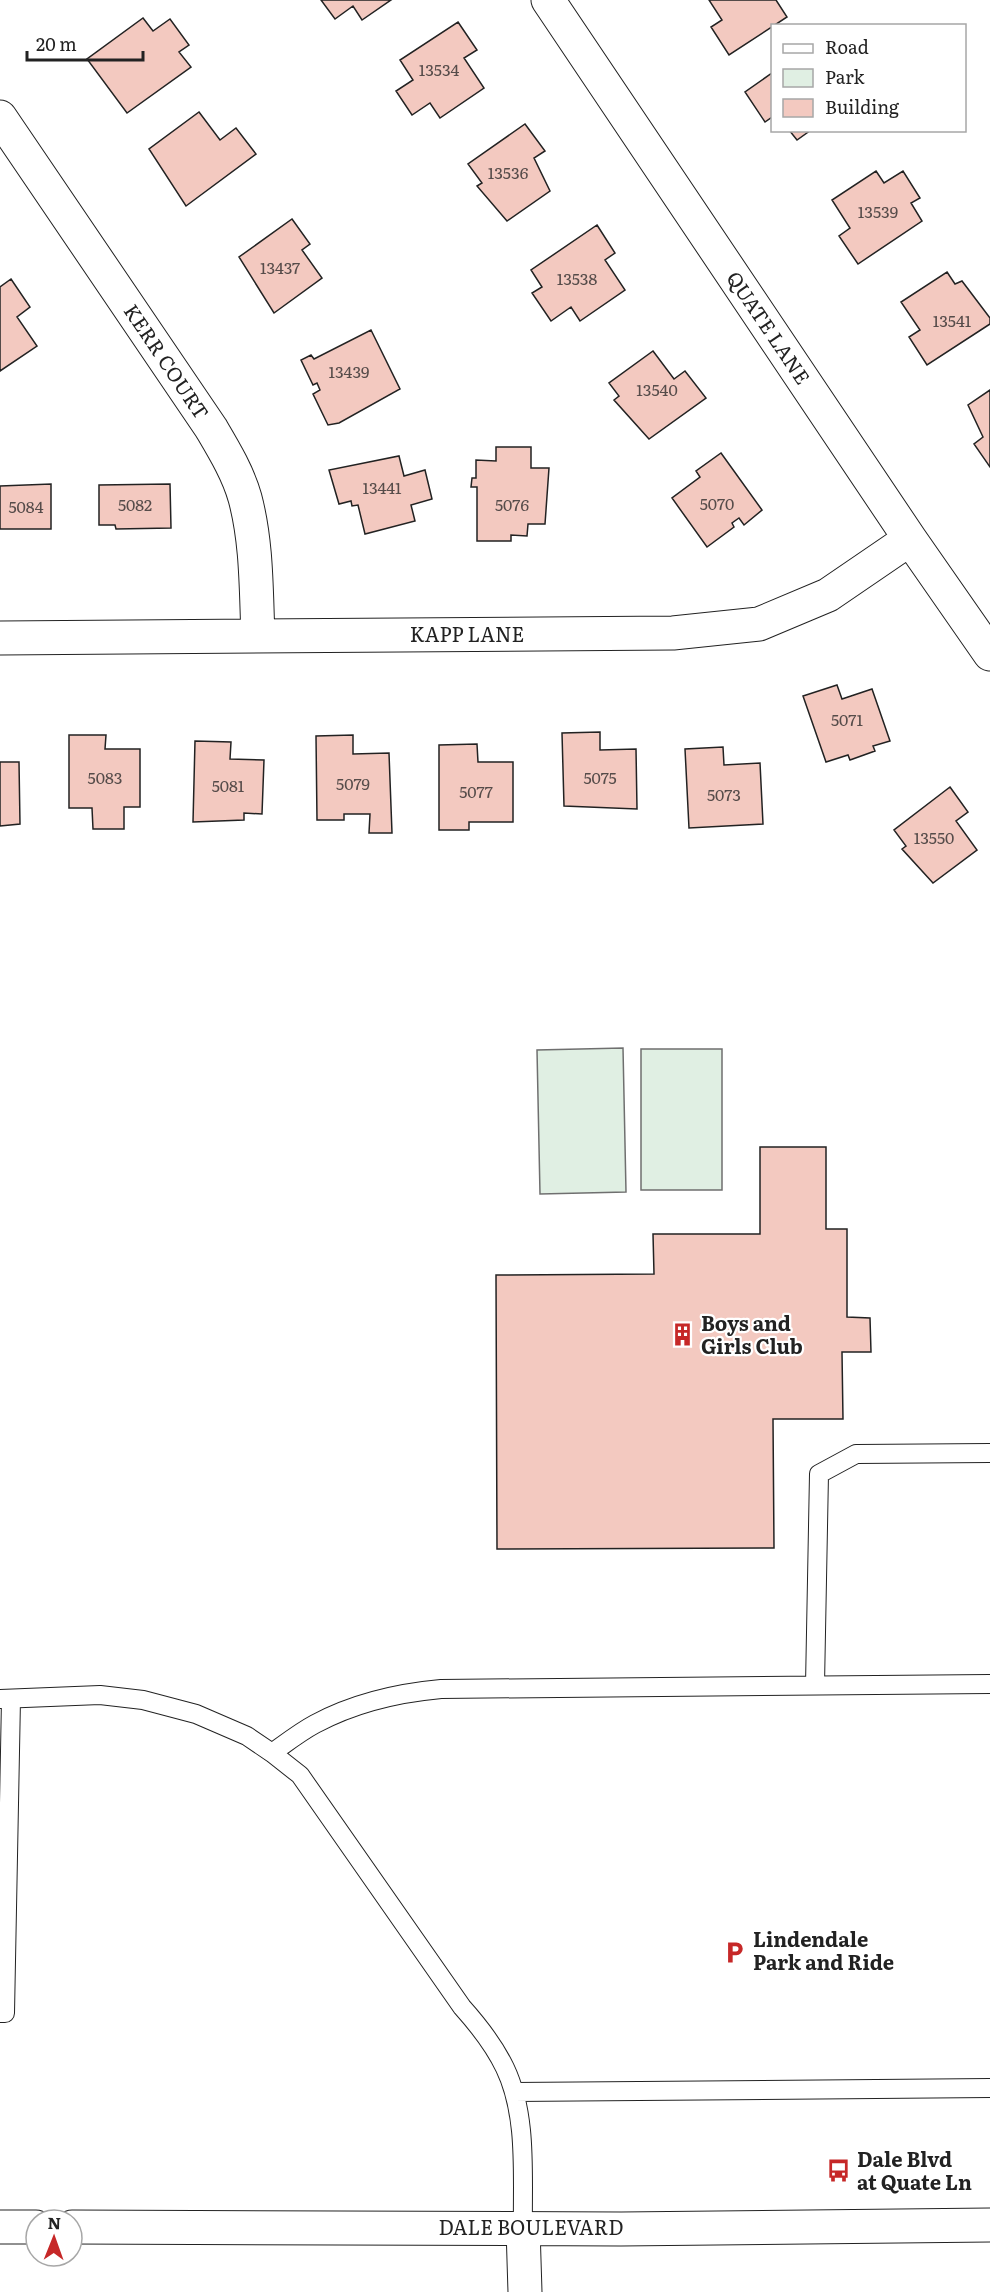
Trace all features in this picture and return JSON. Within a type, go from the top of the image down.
[{"type":"street","name":"QUATE LANE","points":[[548,0],[990,654]]},
{"type":"street","name":"KERR COURT","points":[[0,117],[211,428],[230,461],[245,496],[253,537],[258,636]]},
{"type":"street","name":"KAPP LANE","points":[[0,638],[673,633],[759,624],[828,596],[910,538]]},
{"type":"street","name":"DALE BOULEVARD","points":[[84,2227],[523,2228],[990,2225]]},
{"type":"street","points":[[0,2227],[24,2227]]},
{"type":"street","points":[[523,2228],[525,2292]]},
{"type":"lane","points":[[815,1686],[819,1474],[856,1454],[990,1453]]},
{"type":"lane","points":[[272,1753],[314,1724],[361,1704],[411,1692],[441,1689],[990,1684]]},
{"type":"lane","points":[[0,2013],[4,2013],[5,1699],[100,1695],[143,1700],[196,1714],[247,1736],[300,1775],[462,2007],[485,2033],[506,2069],[519,2117],[523,2228]]},
{"type":"lane","points":[[514,2092],[990,2088]]},
{"type":"green space","points":[[623,1048],[626,1192],[540,1194],[537,1050]]},
{"type":"green space","points":[[641,1049],[722,1049],[722,1190],[641,1190]]},
{"type":"building","points":[[321,0],[391,0],[362,20],[353,6],[335,19]]},
{"type":"building","points":[[709,0],[776,0],[787,17],[776,24],[771,24],[771,27],[729,55],[711,27],[722,20]]},
{"type":"building","points":[[143,18],[153,31],[170,19],[189,45],[179,52],[191,67],[127,113],[87,59]]},
{"type":"building","points":[[458,22],[477,50],[464,58],[484,88],[440,118],[430,103],[412,115],[396,91],[413,80],[400,60]]},
{"type":"building","points":[[771,74],[771,118],[765,122],[745,92]]},
{"type":"building","points":[[199,112],[220,140],[236,128],[256,154],[186,206],[149,149]]},
{"type":"building","points":[[525,124],[545,151],[534,158],[550,191],[507,221],[477,186],[482,183],[468,164]]},
{"type":"building","points":[[791,132],[808,132],[797,140]]},
{"type":"building","points":[[876,171],[884,183],[903,171],[920,198],[911,203],[922,221],[858,264],[839,236],[850,228],[832,200]]},
{"type":"building","points":[[292,219],[310,244],[302,250],[322,278],[274,313],[239,257]]},
{"type":"building","points":[[597,225],[615,253],[605,260],[625,290],[580,321],[571,307],[551,321],[532,293],[542,287],[531,270]]},
{"type":"building","points":[[947,272],[955,284],[962,281],[990,318],[990,324],[927,365],[909,337],[920,330],[901,302]]},
{"type":"building","points":[[11,279],[30,307],[17,317],[37,346],[0,371],[0,287]]},
{"type":"building","points":[[371,330],[400,389],[339,423],[328,425],[313,394],[320,390],[317,383],[313,385],[301,360],[311,355],[314,359]]},
{"type":"building","points":[[653,351],[674,379],[685,371],[706,398],[649,439],[614,400],[619,396],[609,383]]},
{"type":"building","points":[[990,390],[990,467],[974,444],[983,437],[968,405]]},
{"type":"building","points":[[496,447],[531,447],[531,468],[549,468],[545,524],[528,524],[527,536],[511,535],[511,541],[477,541],[477,487],[471,487],[472,478],[476,478],[476,460],[496,461]]},
{"type":"building","points":[[721,453],[762,510],[744,525],[739,518],[732,523],[734,527],[707,547],[672,498],[700,477],[696,471]]},
{"type":"building","points":[[399,456],[404,476],[425,470],[432,499],[411,505],[415,521],[365,534],[358,505],[352,506],[351,501],[339,504],[329,470]]},
{"type":"building","points":[[51,484],[51,529],[0,529],[0,486]]},
{"type":"building","points":[[170,484],[171,528],[116,529],[115,525],[99,525],[99,485]]},
{"type":"building","points":[[837,685],[842,699],[872,689],[890,741],[873,746],[875,751],[850,760],[848,755],[826,762],[803,696]]},
{"type":"building","points":[[600,732],[600,750],[636,749],[637,809],[564,806],[562,733]]},
{"type":"building","points":[[69,735],[106,735],[105,749],[140,749],[140,807],[124,807],[124,829],[93,829],[92,808],[69,808]]},
{"type":"building","points":[[353,735],[353,754],[389,753],[392,833],[369,833],[370,814],[344,814],[344,820],[317,820],[316,736]]},
{"type":"building","points":[[195,741],[231,742],[230,759],[264,760],[262,814],[244,813],[244,820],[193,822]]},
{"type":"building","points":[[477,744],[478,762],[513,762],[513,822],[469,822],[469,830],[439,830],[439,745]]},
{"type":"building","points":[[723,747],[724,765],[760,763],[763,824],[689,828],[685,749]]},
{"type":"building","points":[[0,762],[19,762],[20,824],[0,826]]},
{"type":"building","points":[[950,787],[968,812],[956,821],[977,850],[933,883],[902,849],[906,846],[894,830]]},
{"type":"building","name":"Boys and Girls Club","points":[[760,1147],[826,1147],[826,1229],[847,1229],[847,1317],[870,1318],[871,1352],[842,1352],[843,1419],[773,1419],[774,1548],[497,1549],[496,1275],[654,1274],[653,1234],[760,1234]]},
{"type":"place","name":"Boys and Girls Club","points":[[683,1335]]},
{"type":"place","name":"Lindendale Park and Ride","points":[[735,1952]]},
{"type":"place","name":"Dale Blvd at Quate Ln","points":[[839,2171]]}]
